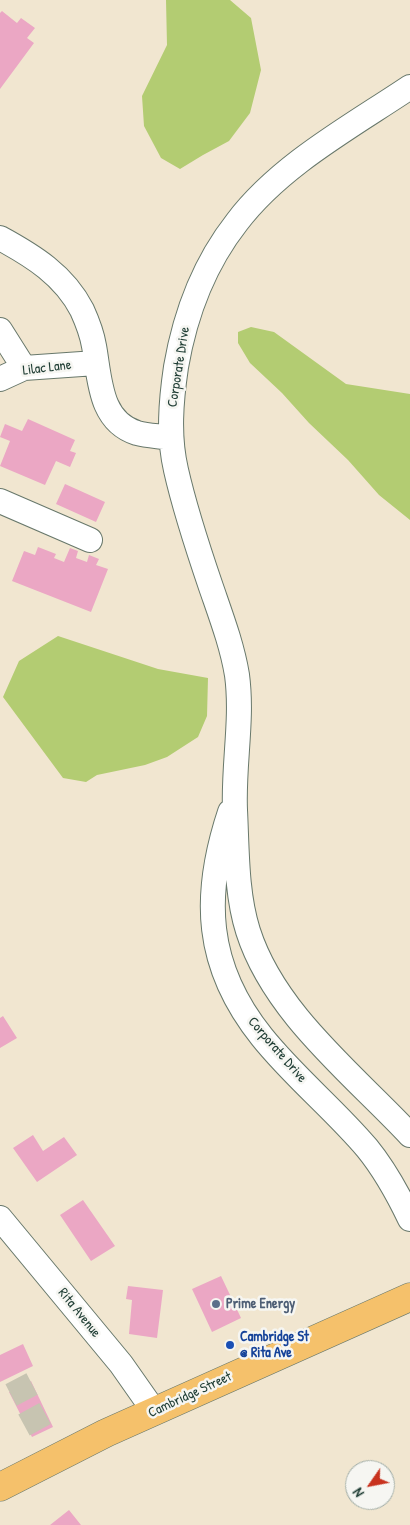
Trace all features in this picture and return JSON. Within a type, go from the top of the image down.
[{"type":"main road","name":"Cambridge Street","points":[[0,1487],[154,1411],[410,1297]]},
{"type":"street","name":"Corporate Drive","points":[[410,87],[304,159],[266,191],[236,222],[214,256],[198,289],[188,316],[180,345],[172,396],[171,438],[175,467],[185,507],[225,625],[236,668],[239,724],[235,796],[242,906],[248,931],[264,970],[287,1003],[307,1027],[410,1136]]},
{"type":"street","points":[[0,238],[40,262],[63,283],[81,309],[92,338],[103,400],[116,419],[137,433],[171,438]]},
{"type":"street","points":[[0,330],[24,368]]},
{"type":"street","name":"Lilac Lane","points":[[0,379],[24,368],[96,363]]},
{"type":"street","points":[[0,501],[90,540]]},
{"type":"street","name":"Corporate Drive","points":[[235,796],[217,854],[212,891],[217,947],[227,979],[235,997],[263,1038],[353,1132],[380,1166],[390,1180],[410,1219]]},
{"type":"street","name":"Rita Avenue","points":[[0,1218],[121,1364],[154,1411]]},
{"type":"green space","points":[[166,0],[230,0],[251,18],[261,70],[250,113],[229,141],[180,169],[161,158],[144,126],[142,96],[167,45]]},
{"type":"green space","points":[[251,327],[274,332],[346,384],[410,394],[410,520],[379,495],[348,460],[250,363],[238,343],[238,332]]},
{"type":"green space","points":[[58,636],[158,669],[208,678],[207,716],[198,737],[167,757],[145,765],[97,775],[86,782],[63,778],[3,697],[19,661]]},
{"type":"building","points":[[2,11],[17,23],[21,18],[35,28],[27,38],[34,43],[0,89],[0,13]]},
{"type":"building","points":[[28,419],[75,440],[70,451],[76,453],[70,467],[56,461],[45,485],[0,466],[10,441],[0,437],[5,424],[22,431]]},
{"type":"building","points":[[65,484],[105,502],[96,522],[56,504]]},
{"type":"building","points":[[38,547],[56,554],[54,558],[64,562],[70,548],[78,551],[76,558],[87,562],[89,555],[99,559],[96,565],[108,569],[91,612],[12,581],[24,551],[35,555]]},
{"type":"building","points":[[3,1016],[17,1038],[0,1048],[0,1018]]},
{"type":"building","points":[[33,1135],[43,1151],[64,1137],[77,1155],[37,1182],[13,1148]]},
{"type":"building","points":[[83,1200],[115,1246],[91,1261],[60,1215]]},
{"type":"building","points":[[221,1276],[241,1318],[212,1332],[192,1289]]},
{"type":"building","points":[[128,1286],[163,1290],[157,1338],[129,1334],[132,1300],[126,1299]]},
{"type":"building","points":[[23,1344],[33,1366],[0,1382],[0,1355]]},
{"type":"building","points":[[31,1381],[53,1427],[32,1437],[9,1392]]},
{"type":"building","points":[[69,1510],[81,1525],[50,1525]]},
{"type":"tunnel","points":[[11,1395],[32,1384]]},
{"type":"tunnel","points":[[24,1425],[48,1412]]},
{"type":"place","name":"Prime Energy","points":[[216,1304]]},
{"type":"place","name":"Cambridge St @ Rita Ave","points":[[230,1345]]}]
